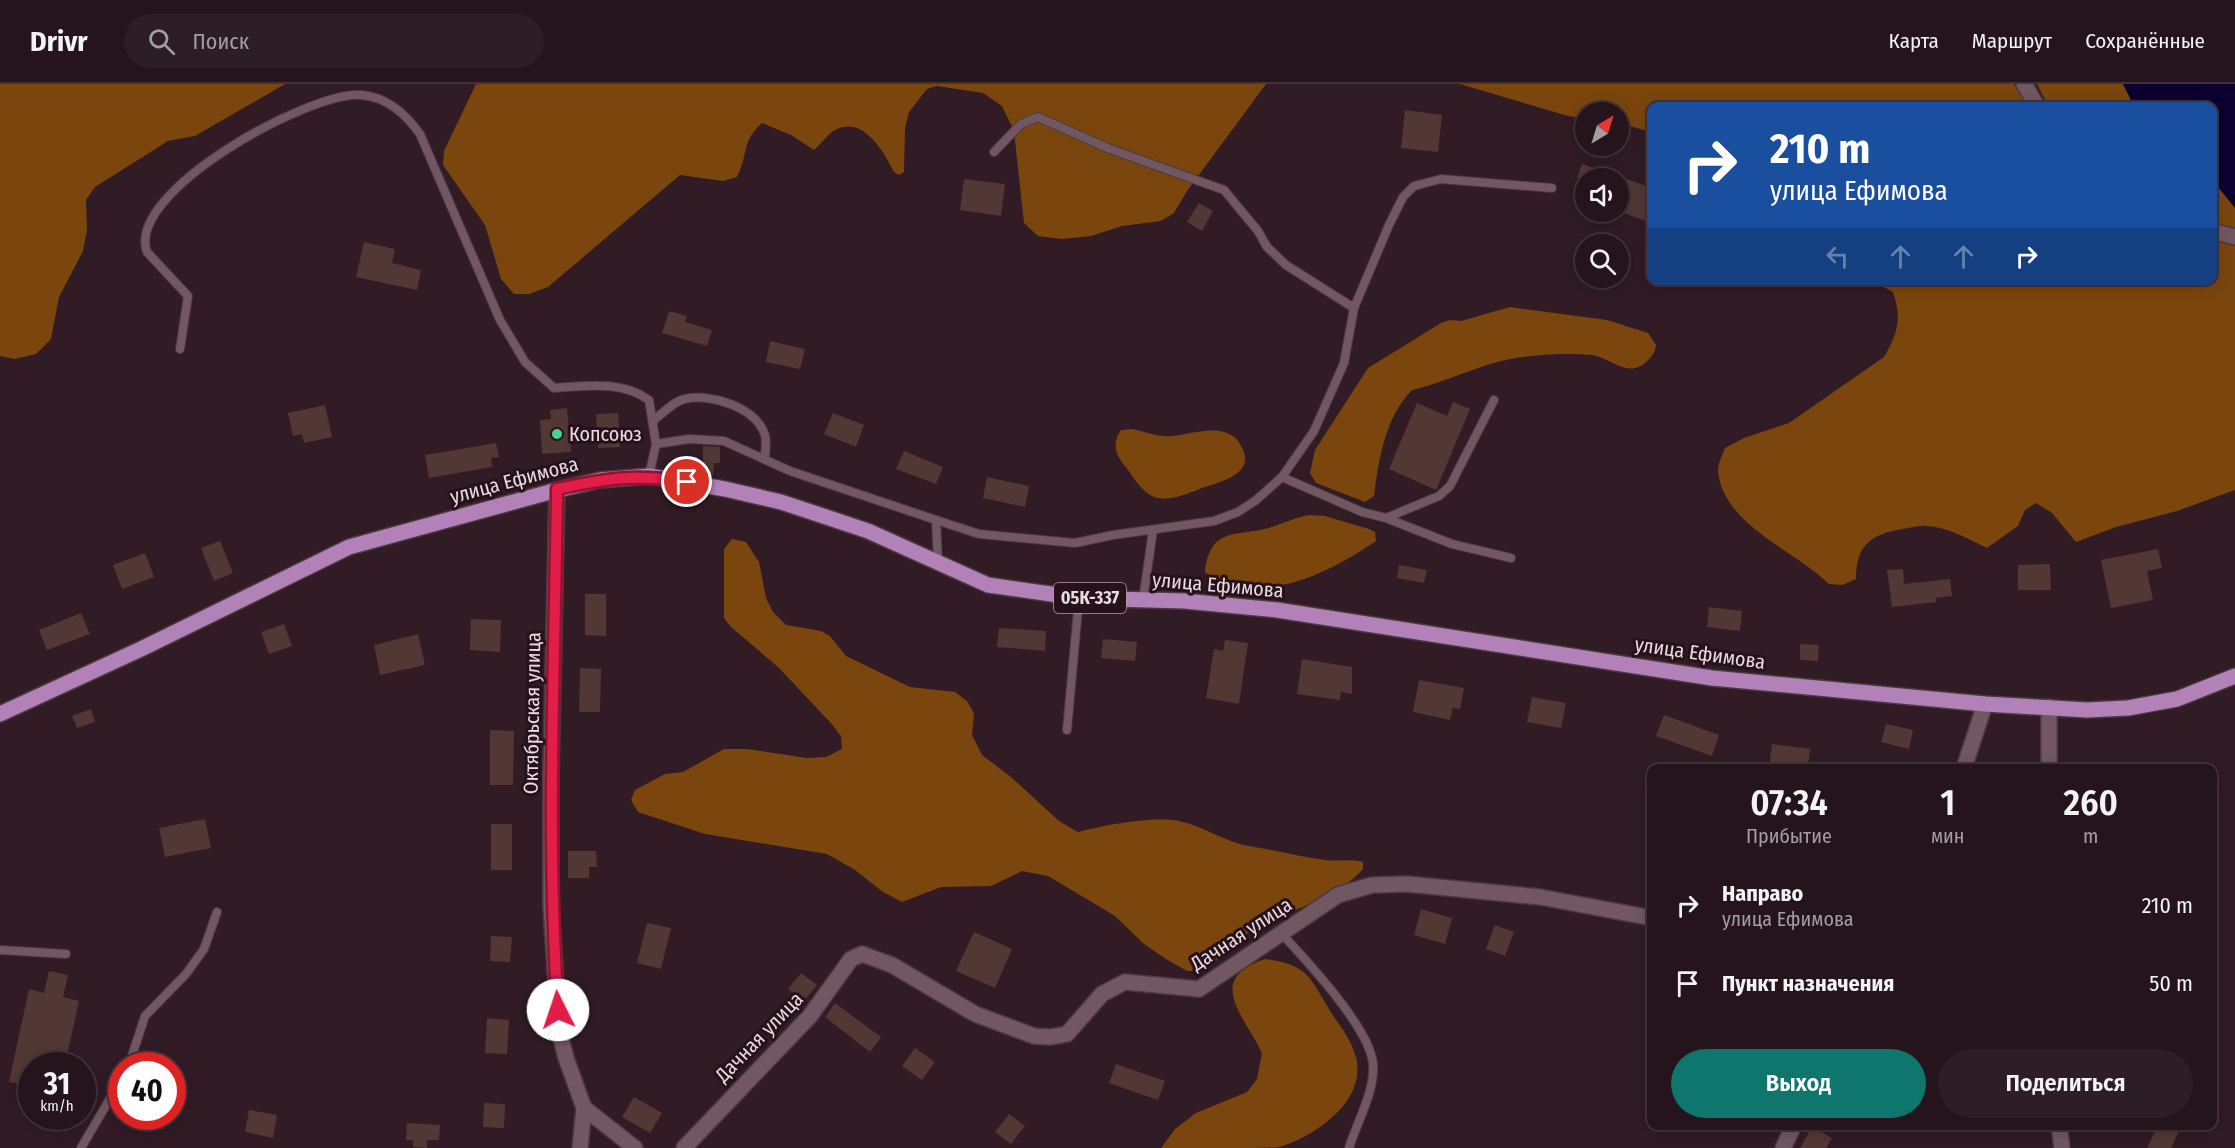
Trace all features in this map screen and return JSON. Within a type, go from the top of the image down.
[{"type":"main road","name":"улица Ефимова","points":[[0,714],[141,649],[349,547],[557,489],[600,480],[649,476],[725,489],[781,502],[868,531],[987,585],[1079,598],[1143,600],[1277,610],[1712,678],[1985,704],[2087,710],[2128,708],[2177,699],[2235,676]]},
{"type":"street","points":[[2024,84],[2035,102]]},
{"type":"street","points":[[2217,232],[2235,237]]},
{"type":"street","name":"Октябрьская улица","points":[[557,489],[550,774],[551,907],[559,1030],[566,1058],[584,1108],[580,1148]]},
{"type":"street","points":[[1965,764],[1985,704]]},
{"type":"street","points":[[2049,706],[2049,764]]},
{"type":"street","name":"Дачная улица","points":[[684,1148],[810,1016],[851,959],[862,954],[892,964],[975,1014],[1034,1036],[1051,1037],[1067,1034],[1110,988],[1125,982],[1199,989],[1338,895],[1372,885],[1407,884],[1540,897],[1647,917]]},
{"type":"street","points":[[584,1108],[635,1148]]},
{"type":"street","points":[[1783,1148],[1792,1130]]},
{"type":"street","points":[[2060,1130],[2062,1148]]},
{"type":"lane","points":[[180,349],[188,296],[147,252],[143,243],[145,231],[154,213],[192,175],[240,141],[306,108],[334,98],[360,95],[391,105],[407,116],[420,134],[500,320],[525,362],[554,388],[594,384],[638,392],[649,400],[656,444],[649,476]]},
{"type":"lane","points":[[994,152],[1021,124],[1038,117],[1110,149],[1224,190],[1258,231],[1267,247],[1286,266],[1354,308]]},
{"type":"lane","points":[[656,444],[689,439],[714,439],[740,447],[823,483],[979,534],[1054,543],[1075,543],[1214,521],[1238,512],[1255,501],[1282,477],[1304,447],[1327,406],[1344,363],[1354,308],[1389,225],[1403,197],[1414,186],[1441,179],[1552,188]]},
{"type":"lane","points":[[654,420],[684,399],[700,398],[718,401],[752,416],[765,435],[765,458]]},
{"type":"lane","points":[[1386,518],[1439,496],[1450,486],[1494,400]]},
{"type":"lane","points":[[1282,477],[1362,512],[1386,518],[1452,544],[1511,558]]},
{"type":"lane","points":[[936,520],[938,564]]},
{"type":"lane","points":[[1143,600],[1154,530]]},
{"type":"lane","points":[[1066,730],[1079,598]]},
{"type":"lane","points":[[133,1052],[145,1016],[186,974],[204,949],[217,912]]},
{"type":"lane","points":[[1281,933],[1334,994],[1362,1036],[1373,1063],[1371,1086],[1349,1148]]},
{"type":"lane","points":[[0,950],[66,954]]},
{"type":"lane","points":[[81,1148],[108,1102]]},
{"type":"shaded area","points":[[0,84],[285,84],[195,136],[168,141],[95,187],[86,200],[87,230],[83,251],[59,297],[51,339],[36,354],[14,359],[0,356]]},
{"type":"shaded area","points":[[476,84],[1266,84],[1187,191],[1174,213],[1161,221],[1122,226],[1091,236],[1062,239],[1038,236],[1024,223],[1014,131],[1002,106],[983,93],[937,86],[927,89],[909,112],[905,128],[904,172],[899,175],[894,172],[872,138],[855,128],[845,127],[835,130],[814,150],[791,135],[762,123],[748,142],[737,177],[723,181],[680,175],[548,287],[529,294],[514,294],[501,279],[485,225],[443,165],[444,151]]},
{"type":"shaded area","points":[[1460,84],[2014,84],[2025,102],[1647,102],[1647,131],[1629,126],[1629,102],[1575,102],[1575,117]]},
{"type":"shaded area","points":[[2037,84],[2123,84],[2132,102],[2046,102]]},
{"type":"shaded area","points":[[2123,84],[2235,84],[2235,208],[2217,185],[2217,102],[2132,102]]},
{"type":"shaded area","points":[[2217,186],[2235,208],[2235,229],[2217,224]]},
{"type":"shaded area","points":[[2217,241],[2235,246],[2235,490],[2177,511],[2116,527],[2076,542],[2052,513],[2036,503],[2025,510],[2018,526],[1987,548],[1958,534],[1934,527],[1921,526],[1892,531],[1874,538],[1862,550],[1856,579],[1842,585],[1829,584],[1746,521],[1732,506],[1723,489],[1718,470],[1725,448],[1744,438],[1789,423],[1884,357],[1893,341],[1897,326],[1898,318],[1893,292],[1880,285],[2217,285]]},
{"type":"shaded area","points":[[1510,307],[1607,320],[1648,333],[1656,345],[1655,350],[1646,362],[1633,368],[1619,366],[1592,355],[1539,355],[1512,359],[1412,390],[1395,413],[1389,426],[1378,467],[1374,496],[1365,502],[1316,483],[1310,473],[1315,450],[1368,368],[1441,323],[1450,320],[1461,321]]},
{"type":"shaded area","points":[[1132,429],[1163,436],[1209,431],[1226,433],[1239,442],[1245,457],[1244,464],[1235,475],[1220,482],[1179,496],[1158,498],[1148,494],[1141,487],[1117,453],[1116,439],[1121,430]]},
{"type":"shaded area","points":[[1309,515],[1325,516],[1369,529],[1375,532],[1376,541],[1325,571],[1288,584],[1249,587],[1217,579],[1205,572],[1212,548],[1224,537],[1265,529]]},
{"type":"shaded area","points":[[732,539],[746,542],[759,562],[766,598],[773,612],[786,625],[821,631],[830,636],[846,656],[910,687],[955,692],[967,701],[974,713],[972,735],[982,755],[1011,777],[1059,821],[1078,832],[1142,820],[1179,821],[1240,844],[1316,859],[1363,862],[1363,869],[1326,896],[1248,933],[1206,971],[1187,971],[1144,944],[1115,916],[1048,876],[1022,871],[991,886],[941,887],[902,902],[883,892],[855,870],[827,854],[705,834],[638,812],[631,800],[635,790],[665,774],[683,772],[724,749],[747,749],[807,758],[826,757],[842,749],[841,736],[830,722],[778,667],[731,627],[724,618],[724,549]]},
{"type":"shaded area","points":[[1265,959],[1292,965],[1308,976],[1314,984],[1354,1051],[1357,1073],[1354,1088],[1336,1114],[1323,1125],[1280,1147],[1161,1148],[1175,1129],[1196,1113],[1247,1092],[1257,1079],[1262,1053],[1234,1000],[1233,988],[1236,977],[1246,967]]},
{"type":"building","points":[[1405,110],[1442,115],[1438,152],[1401,148]]},
{"type":"building","points":[[1582,164],[1594,168],[1581,168]]},
{"type":"building","points":[[964,179],[1005,184],[1001,216],[960,210]]},
{"type":"building","points":[[1629,180],[1647,186],[1647,221],[1629,215]]},
{"type":"building","points":[[1199,203],[1213,211],[1202,231],[1187,222]]},
{"type":"building","points":[[364,242],[395,249],[392,263],[421,270],[417,290],[356,277]]},
{"type":"building","points":[[669,311],[687,316],[685,322],[712,330],[707,346],[662,333]]},
{"type":"building","points":[[770,341],[805,349],[800,369],[766,362]]},
{"type":"building","points":[[1453,402],[1470,409],[1436,490],[1389,469],[1417,403],[1447,416]]},
{"type":"building","points":[[325,405],[332,437],[304,443],[302,434],[293,436],[288,413]]},
{"type":"building","points":[[567,408],[571,452],[542,454],[540,420],[551,419],[550,410]]},
{"type":"building","points":[[618,413],[620,447],[598,448],[596,414]]},
{"type":"building","points":[[833,413],[864,425],[856,447],[824,434]]},
{"type":"building","points":[[496,443],[499,457],[491,458],[492,467],[429,478],[425,455]]},
{"type":"building","points":[[703,446],[720,447],[720,463],[714,463],[713,476],[703,475]]},
{"type":"building","points":[[904,451],[943,467],[936,484],[896,469]]},
{"type":"building","points":[[987,477],[1029,486],[1025,507],[983,498]]},
{"type":"building","points":[[220,541],[233,573],[214,581],[201,548]]},
{"type":"building","points":[[2158,549],[2162,568],[2147,571],[2153,600],[2111,608],[2101,560]]},
{"type":"building","points":[[145,553],[154,577],[122,589],[113,565]]},
{"type":"building","points":[[2050,564],[2051,590],[2018,590],[2018,565]]},
{"type":"building","points":[[1399,565],[1427,570],[1424,583],[1397,578]]},
{"type":"building","points":[[1903,569],[1904,584],[1950,579],[1952,596],[1936,598],[1936,602],[1892,607],[1887,570]]},
{"type":"building","points":[[585,594],[606,594],[606,636],[585,635]]},
{"type":"building","points":[[1709,607],[1742,611],[1740,631],[1707,627]]},
{"type":"building","points":[[81,613],[90,634],[47,650],[39,630]]},
{"type":"building","points":[[471,619],[501,620],[500,652],[470,650]]},
{"type":"building","points":[[284,624],[292,646],[269,654],[261,632]]},
{"type":"building","points":[[999,628],[1046,631],[1045,651],[997,647]]},
{"type":"building","points":[[418,634],[425,665],[380,675],[374,645]]},
{"type":"building","points":[[1103,639],[1137,642],[1135,661],[1101,658]]},
{"type":"building","points":[[1225,640],[1248,643],[1239,704],[1206,698],[1214,649],[1223,651]]},
{"type":"building","points":[[1800,644],[1819,645],[1818,661],[1800,660]]},
{"type":"building","points":[[1302,659],[1352,667],[1352,694],[1341,692],[1340,700],[1297,694]]},
{"type":"building","points":[[580,668],[601,669],[600,712],[579,712]]},
{"type":"building","points":[[1419,680],[1464,688],[1460,709],[1453,708],[1450,720],[1413,712]]},
{"type":"building","points":[[1532,697],[1566,703],[1561,728],[1527,722]]},
{"type":"building","points":[[91,709],[95,722],[77,728],[72,716]]},
{"type":"building","points":[[1664,715],[1719,735],[1712,756],[1656,736]]},
{"type":"building","points":[[1886,724],[1913,730],[1909,749],[1881,742]]},
{"type":"building","points":[[490,730],[514,731],[513,785],[490,785]]},
{"type":"building","points":[[1772,744],[1810,749],[1808,764],[1770,764]]},
{"type":"building","points":[[205,819],[211,848],[165,857],[159,828]]},
{"type":"building","points":[[491,824],[512,824],[512,870],[491,870]]},
{"type":"building","points":[[568,851],[596,851],[597,867],[589,867],[589,878],[568,878]]},
{"type":"building","points":[[1421,909],[1452,918],[1445,944],[1414,935]]},
{"type":"building","points":[[647,923],[671,928],[661,969],[637,963]]},
{"type":"building","points":[[1495,925],[1514,932],[1505,956],[1486,949]]},
{"type":"building","points":[[974,932],[1012,949],[995,988],[956,971]]},
{"type":"building","points":[[491,936],[512,937],[510,962],[490,961]]},
{"type":"building","points":[[49,971],[68,975],[63,997],[79,1001],[68,1052],[18,1052],[18,1084],[9,1082],[29,989],[44,993]]},
{"type":"building","points":[[801,973],[817,985],[804,1001],[788,989]]},
{"type":"building","points":[[835,1003],[881,1037],[870,1052],[825,1017]]},
{"type":"building","points":[[487,1018],[509,1020],[507,1054],[485,1053]]},
{"type":"building","points":[[915,1048],[935,1062],[922,1080],[902,1066]]},
{"type":"building","points":[[1116,1064],[1165,1081],[1158,1100],[1109,1083]]},
{"type":"building","points":[[634,1097],[662,1113],[650,1133],[622,1117]]},
{"type":"building","points":[[484,1103],[505,1104],[504,1128],[483,1127]]},
{"type":"building","points":[[249,1110],[277,1115],[273,1138],[245,1132]]},
{"type":"building","points":[[1009,1114],[1025,1126],[1011,1144],[995,1132]]},
{"type":"building","points":[[407,1123],[440,1125],[439,1140],[427,1140],[427,1148],[413,1147],[413,1140],[406,1140]]},
{"type":"building","points":[[1810,1130],[1817,1130],[1832,1138],[1826,1148],[1800,1148]]},
{"type":"building","points":[[2156,1130],[2180,1130],[2171,1148],[2147,1148]]},
{"type":"place","name":"Копсоюз","points":[[557,434]]},
{"type":"route","points":[[558,1010],[551,907],[550,774],[557,489],[623,477],[649,476],[687,482]]}]
